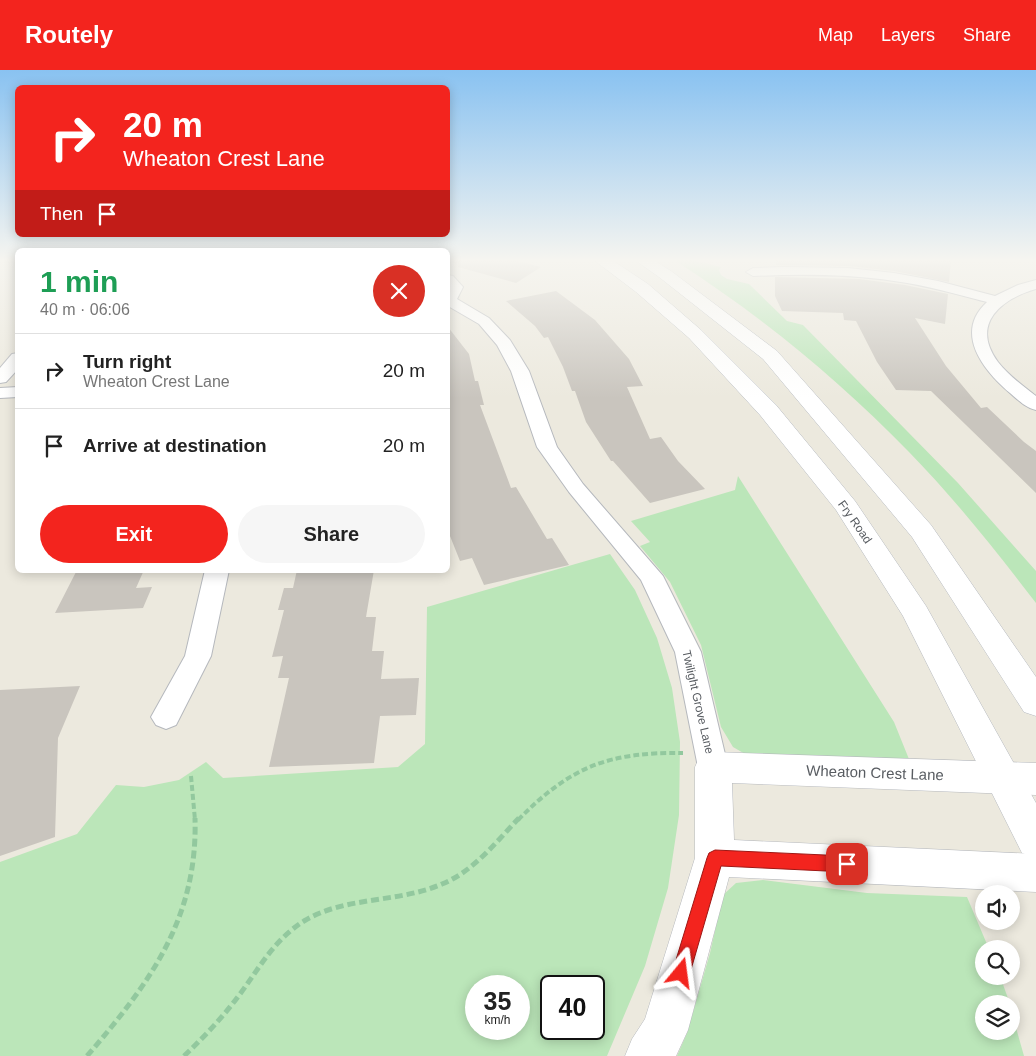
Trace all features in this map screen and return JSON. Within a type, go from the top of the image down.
[{"type":"main road","name":"Fry Road","points":[[663,306],[696,334],[768,410],[846,506],[916,613],[1020,779],[1036,840]]},
{"type":"main road","points":[[706,306],[770,355],[922,531],[1036,704]]},
{"type":"main road","name":"Wheaton Crest Lane","points":[[700,760],[1020,779]]},
{"type":"main road","name":"Twilight Grove Lane","points":[[649,1056],[665,1030],[715,858],[700,760]]},
{"type":"main road","points":[[715,858],[1036,873]]},
{"type":"street","name":"Twilight Grove Lane","points":[[465,306],[484,321],[504,343],[520,371],[547,448],[576,488],[650,576],[688,652],[700,760]]},
{"type":"street","points":[[990,306],[982,317],[980,336],[986,356],[1007,382],[1036,405]]},
{"type":"street","points":[[0,378],[15,361]]},
{"type":"street","points":[[0,393],[15,392]]},
{"type":"street","points":[[166,717],[198,656],[215,573]]},
{"type":"path","points":[[184,1056],[238,997],[276,944],[287,933],[309,918],[334,909],[404,896],[444,883],[474,865],[544,794],[582,769],[605,761],[642,754],[700,760]]},
{"type":"path","points":[[87,1056],[121,1017],[154,974],[179,922],[190,878],[195,826],[191,776]]},
{"type":"green space","points":[[741,306],[772,306],[787,321],[803,325],[958,483],[1036,571],[1036,603],[959,507],[926,470],[854,399],[797,349]]},
{"type":"green space","points":[[738,476],[894,722],[913,769],[752,758],[733,747],[721,727],[701,645],[670,582],[640,546],[650,542],[631,521],[735,490]]},
{"type":"green space","points":[[610,554],[635,590],[657,638],[672,688],[680,742],[679,815],[668,888],[645,966],[607,1056],[0,1056],[0,862],[77,834],[116,785],[144,787],[179,780],[206,762],[223,778],[398,767],[425,744],[427,607]]},
{"type":"green space","points":[[763,880],[867,893],[967,897],[975,916],[975,930],[981,930],[985,940],[975,940],[975,985],[1003,985],[1007,995],[975,995],[975,1040],[1019,1040],[1024,1056],[677,1056],[687,1033],[710,953],[723,895],[736,883]]},
{"type":"building","points":[[512,306],[576,306],[595,320],[629,359],[643,386],[627,387],[650,439],[661,437],[678,461],[705,489],[650,503],[611,461],[586,422],[575,391],[572,391],[563,367],[548,337],[544,338],[535,326]]},
{"type":"building","points":[[780,306],[947,306],[945,324],[915,318],[946,366],[981,408],[987,407],[1036,451],[1036,493],[931,391],[896,390],[877,362],[856,321],[844,320],[843,313],[782,311]]},
{"type":"building","points":[[450,330],[469,354],[475,381],[478,381],[484,405],[480,405],[511,488],[516,487],[547,539],[552,538],[569,565],[484,585],[472,558],[460,561],[450,536]]},
{"type":"building","points":[[75,573],[143,573],[136,588],[152,587],[143,608],[55,613]]},
{"type":"building","points":[[296,573],[373,573],[366,617],[376,617],[372,651],[384,651],[381,679],[419,678],[416,715],[380,716],[374,763],[269,767],[289,678],[278,678],[283,656],[272,657],[284,610],[278,610],[284,588],[293,588]]},
{"type":"building","points":[[80,686],[58,738],[55,837],[0,856],[0,690]]},
{"type":"route","points":[[681,973],[715,858],[847,864]]}]
